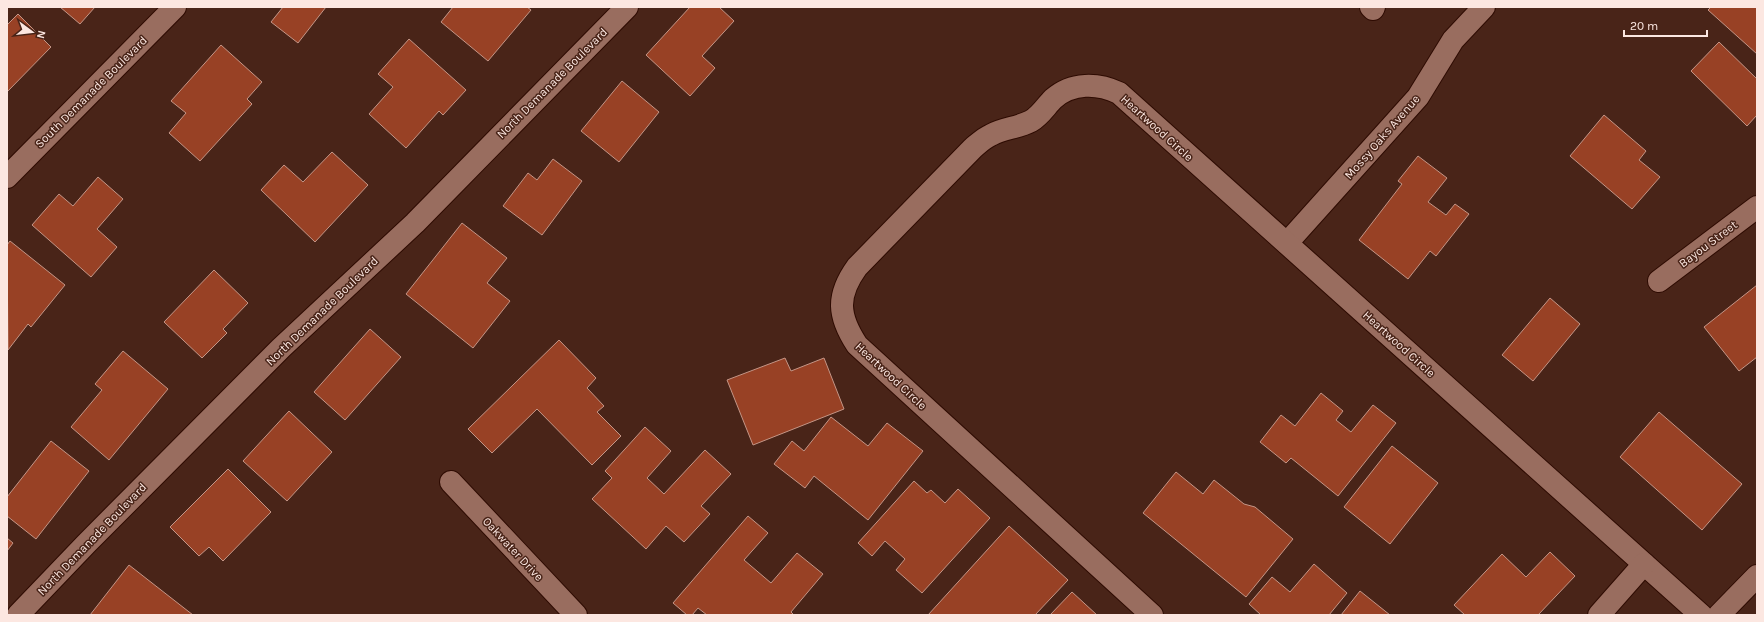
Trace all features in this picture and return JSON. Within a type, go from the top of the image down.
[{"type":"street","name":"South Demanade Boulevard","points":[[7,177],[175,7]]},
{"type":"street","name":"North Demanade Boulevard","points":[[18,615],[86,544],[281,348],[415,223],[627,7]]},
{"type":"street","name":"Mossy Oaks Avenue","points":[[1287,243],[1418,97],[1453,40],[1484,7]]},
{"type":"street","name":"Heartwood Circle","points":[[1152,615],[856,345],[846,328],[842,306],[844,289],[858,267],[973,148],[991,134],[1020,126],[1033,120],[1054,98],[1064,92],[1083,86],[1108,88],[1119,94],[1701,615]]},
{"type":"street","name":"Bayou Street","points":[[1659,281],[1757,207]]},
{"type":"street","name":"Oakwater Drive","points":[[451,482],[576,615]]},
{"type":"street","points":[[1599,615],[1644,564]]},
{"type":"street","points":[[1720,615],[1757,576]]},
{"type":"building","points":[[60,7],[95,7],[80,24]]},
{"type":"building","points":[[283,7],[326,7],[298,43],[271,22]]},
{"type":"building","points":[[453,7],[527,7],[531,10],[488,61],[441,22]]},
{"type":"building","points":[[690,7],[719,7],[734,21],[702,56],[715,68],[690,96],[646,55]]},
{"type":"building","points":[[1711,7],[1757,7],[1757,54],[1708,10]]},
{"type":"building","points":[[18,14],[51,47],[7,92],[7,25]]},
{"type":"building","points":[[409,39],[466,90],[443,115],[439,111],[406,148],[369,114],[393,87],[378,74]]},
{"type":"building","points":[[1719,42],[1757,79],[1757,115],[1747,126],[1691,71]]},
{"type":"building","points":[[221,45],[262,82],[247,99],[252,104],[200,161],[169,133],[186,113],[171,101]]},
{"type":"building","points":[[622,81],[659,112],[619,162],[581,131]]},
{"type":"building","points":[[1604,115],[1646,151],[1639,160],[1660,177],[1632,209],[1570,156]]},
{"type":"building","points":[[332,152],[368,185],[315,242],[261,190],[284,165],[303,182]]},
{"type":"building","points":[[1418,156],[1447,178],[1428,202],[1446,215],[1455,204],[1469,214],[1436,256],[1430,251],[1408,279],[1359,240],[1402,184],[1398,181]]},
{"type":"building","points":[[553,159],[582,181],[542,235],[503,206],[528,173],[537,180]]},
{"type":"building","points":[[98,177],[123,199],[97,229],[117,247],[91,277],[32,225],[59,194],[73,206]]},
{"type":"building","points":[[462,223],[507,258],[487,283],[510,301],[473,348],[406,294]]},
{"type":"building","points":[[10,241],[65,285],[31,327],[28,324],[8,350],[7,245]]},
{"type":"building","points":[[214,270],[248,303],[223,329],[227,333],[202,358],[164,322]]},
{"type":"building","points":[[1757,285],[1757,357],[1739,371],[1704,327]]},
{"type":"building","points":[[1550,298],[1580,324],[1533,381],[1502,355]]},
{"type":"building","points":[[370,329],[401,357],[345,420],[314,392]]},
{"type":"building","points":[[559,340],[596,378],[587,388],[604,406],[597,412],[621,436],[592,465],[537,409],[492,453],[468,429]]},
{"type":"building","points":[[123,351],[168,389],[109,460],[71,427],[102,390],[95,384]]},
{"type":"building","points":[[785,358],[791,371],[824,358],[844,409],[753,445],[727,380]]},
{"type":"building","points":[[1321,393],[1343,411],[1336,420],[1351,432],[1373,405],[1396,423],[1338,496],[1291,458],[1286,463],[1260,442],[1281,415],[1295,426]]},
{"type":"building","points":[[289,411],[332,452],[287,501],[243,461]]},
{"type":"building","points":[[1659,412],[1742,484],[1702,530],[1620,457]]},
{"type":"building","points":[[831,417],[868,446],[887,423],[923,451],[868,520],[814,476],[805,488],[774,464],[792,441],[804,451]]},
{"type":"building","points":[[645,427],[671,451],[647,478],[664,494],[705,450],[731,474],[701,506],[710,514],[684,542],[666,526],[646,549],[592,499],[612,478],[605,471]]},
{"type":"building","points":[[51,441],[89,471],[36,539],[7,516],[7,497]]},
{"type":"building","points":[[1392,446],[1438,483],[1390,544],[1344,507]]},
{"type":"building","points":[[228,469],[271,512],[223,561],[209,547],[199,556],[170,527]]},
{"type":"building","points":[[1176,472],[1203,494],[1214,480],[1244,504],[1255,507],[1293,539],[1246,597],[1143,513]]},
{"type":"building","points":[[914,481],[927,493],[931,490],[945,503],[958,489],[990,518],[922,593],[896,570],[905,559],[885,541],[872,556],[858,543]]},
{"type":"building","points":[[748,516],[768,533],[744,560],[771,583],[797,553],[823,574],[791,612],[794,615],[707,615],[698,608],[692,615],[687,615],[673,603]]},
{"type":"building","points":[[1009,526],[1068,580],[1035,615],[928,615]]},
{"type":"building","points":[[7,538],[13,543],[7,551]]},
{"type":"building","points":[[1550,552],[1575,576],[1538,615],[1465,615],[1454,605],[1502,554],[1526,577]]},
{"type":"building","points":[[1314,564],[1347,593],[1329,615],[1261,615],[1249,604],[1272,577],[1290,592]]},
{"type":"building","points":[[129,565],[193,615],[90,615]]},
{"type":"building","points":[[1360,591],[1390,615],[1341,615]]},
{"type":"building","points":[[1072,592],[1097,615],[1050,615]]}]
